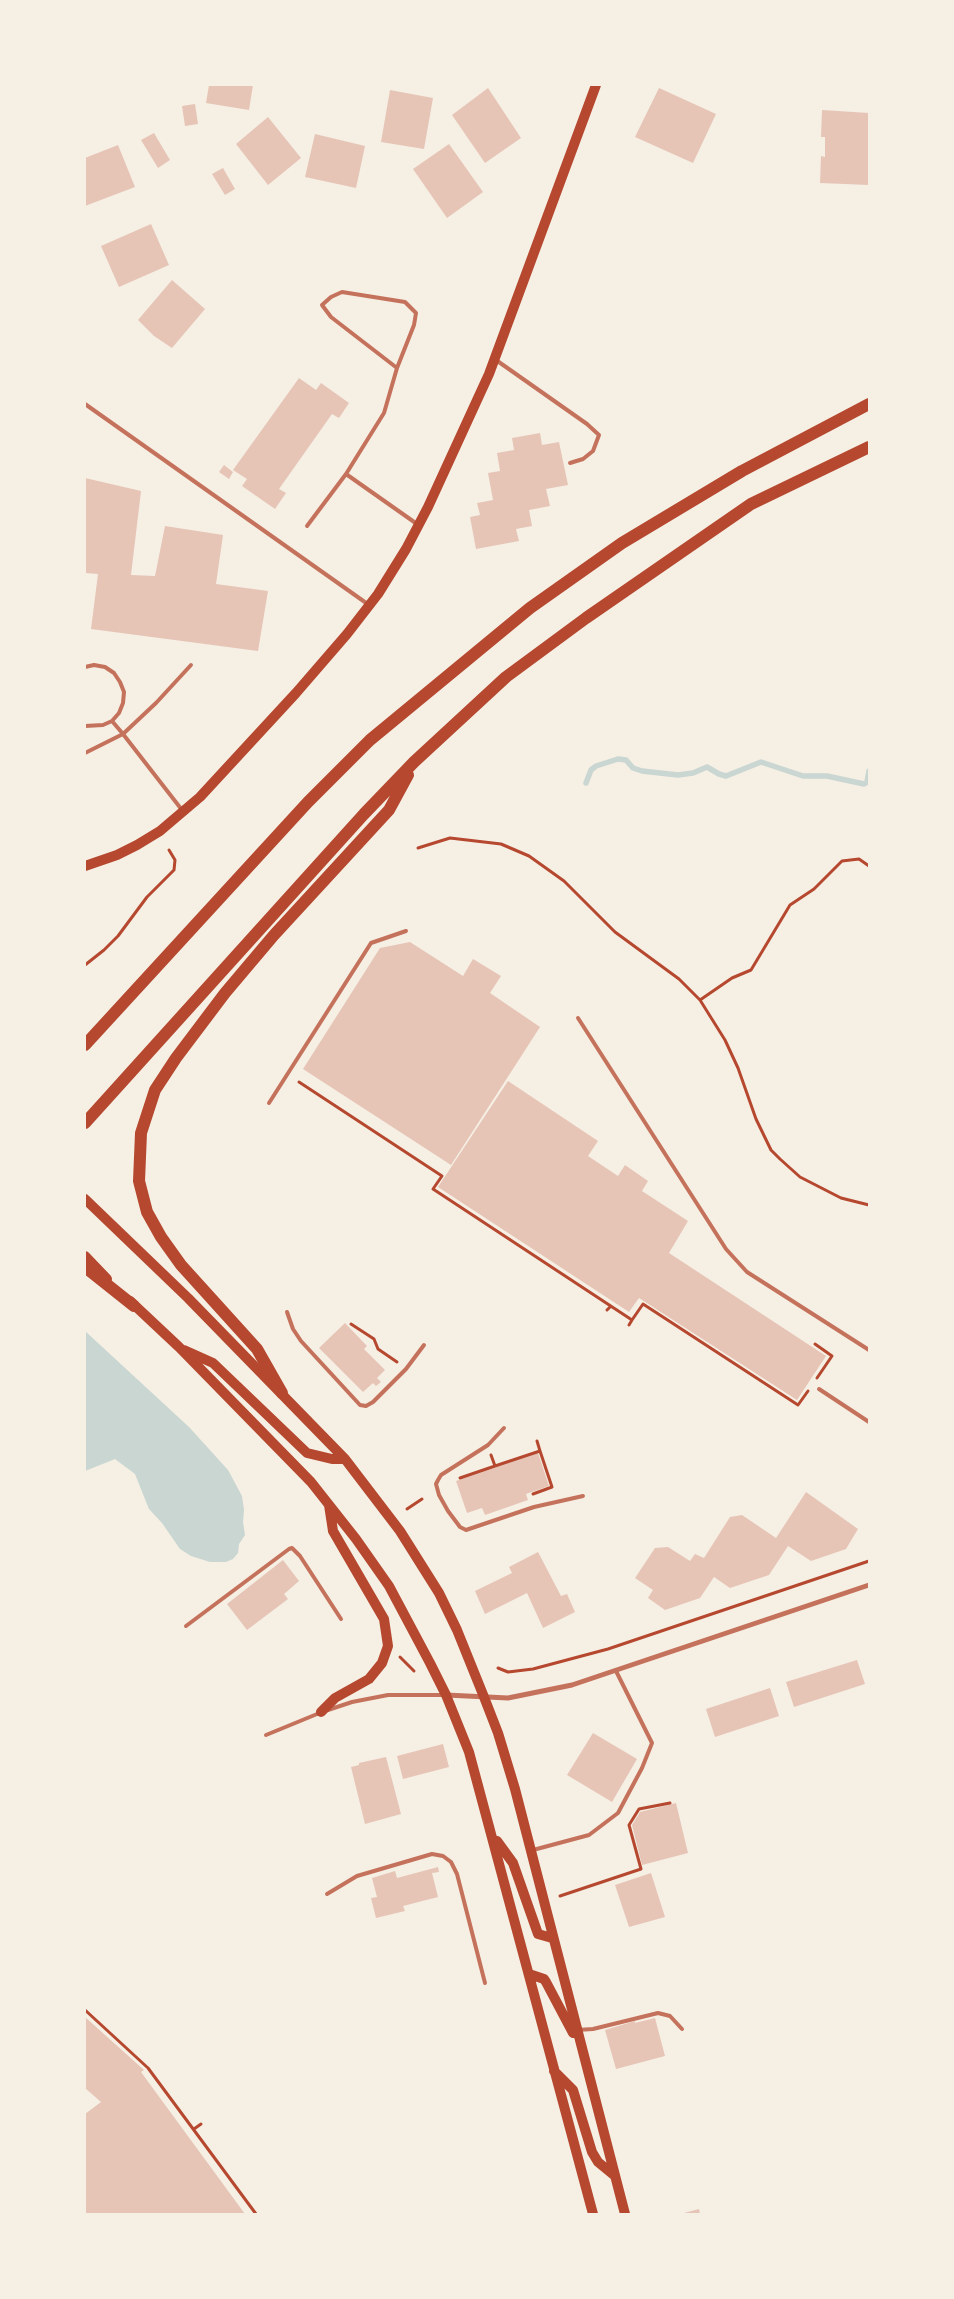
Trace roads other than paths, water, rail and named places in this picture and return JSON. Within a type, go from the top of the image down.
[{"type":"main road","points":[[85,866],[117,855],[160,831],[214,782],[296,693],[347,634],[369,605],[406,549],[446,470],[494,359],[596,85]]},
{"type":"main road","points":[[85,1045],[308,802],[370,740],[530,608],[622,543],[742,471],[869,404]]},
{"type":"main road","points":[[85,1123],[364,814],[414,762],[506,677],[602,607],[751,504],[869,447]]},
{"type":"main road","points":[[282,1393],[257,1349],[181,1265],[160,1237],[147,1212],[140,1182],[142,1132],[145,1116],[156,1090],[176,1058],[225,993],[274,935],[389,810],[414,762]]},
{"type":"main road","points":[[85,1199],[282,1393],[345,1459],[400,1531],[439,1593],[457,1630],[504,1752],[625,2214]]},
{"type":"main road","points":[[85,1256],[134,1306],[179,1347],[311,1482],[389,1586],[446,1695],[469,1752],[593,2214]]},
{"type":"main road","points":[[85,1267],[134,1306]]},
{"type":"main road","points":[[179,1347],[213,1363],[307,1453],[332,1460],[345,1459]]},
{"type":"main road","points":[[321,1712],[335,1698],[369,1679],[382,1663],[388,1646],[384,1618],[333,1531],[329,1504]]},
{"type":"main road","points":[[493,1836],[513,1863],[538,1934],[552,1938]]},
{"type":"main road","points":[[529,1974],[544,1979],[580,2045]]},
{"type":"main road","points":[[554,2071],[574,2090],[592,2152],[598,2162],[615,2176]]},
{"type":"street","points":[[446,1695],[508,1698],[543,1692],[616,1671],[869,1585]]},
{"type":"lane","points":[[307,526],[346,474],[384,413],[397,368],[414,325],[416,313],[405,302],[342,292],[330,297],[322,305],[331,317],[397,368]]},
{"type":"lane","points":[[494,359],[587,424],[599,435],[593,451],[583,459],[570,463]]},
{"type":"lane","points":[[85,404],[369,605]]},
{"type":"lane","points":[[346,474],[418,526]]},
{"type":"lane","points":[[85,667],[94,665],[104,667],[114,673],[124,692],[123,703],[119,713],[112,721],[103,725],[85,726]]},
{"type":"lane","points":[[85,753],[123,734],[156,703],[191,665]]},
{"type":"lane","points":[[112,721],[183,812]]},
{"type":"lane","points":[[268,1103],[371,944],[406,932]]},
{"type":"lane","points":[[578,1018],[726,1249],[747,1272],[869,1350]]},
{"type":"lane","points":[[287,1312],[293,1329],[302,1341],[360,1405],[366,1406],[373,1402],[406,1369],[424,1345]]},
{"type":"lane","points":[[819,1389],[869,1422]]},
{"type":"lane","points":[[504,1428],[488,1444],[441,1475],[436,1484],[448,1512],[463,1528],[466,1530],[534,1507],[583,1496]]},
{"type":"lane","points":[[186,1626],[289,1548],[292,1548],[300,1556],[341,1619]]},
{"type":"lane","points":[[531,1850],[589,1835],[618,1813],[642,1768],[652,1743],[616,1671]]},
{"type":"lane","points":[[266,1735],[321,1712],[373,1697],[388,1695],[446,1695]]},
{"type":"lane","points":[[327,1894],[357,1876],[432,1854],[438,1854],[451,1862],[457,1874],[485,1983]]},
{"type":"lane","points":[[576,2030],[593,2029],[658,2013],[670,2016],[682,2029]]},
{"type":"waterway","points":[[586,783],[591,770],[596,766],[618,759],[626,760],[633,768],[642,771],[678,775],[693,773],[707,767],[726,776],[761,762],[803,776],[827,776],[864,784],[867,782],[869,771]]}]
